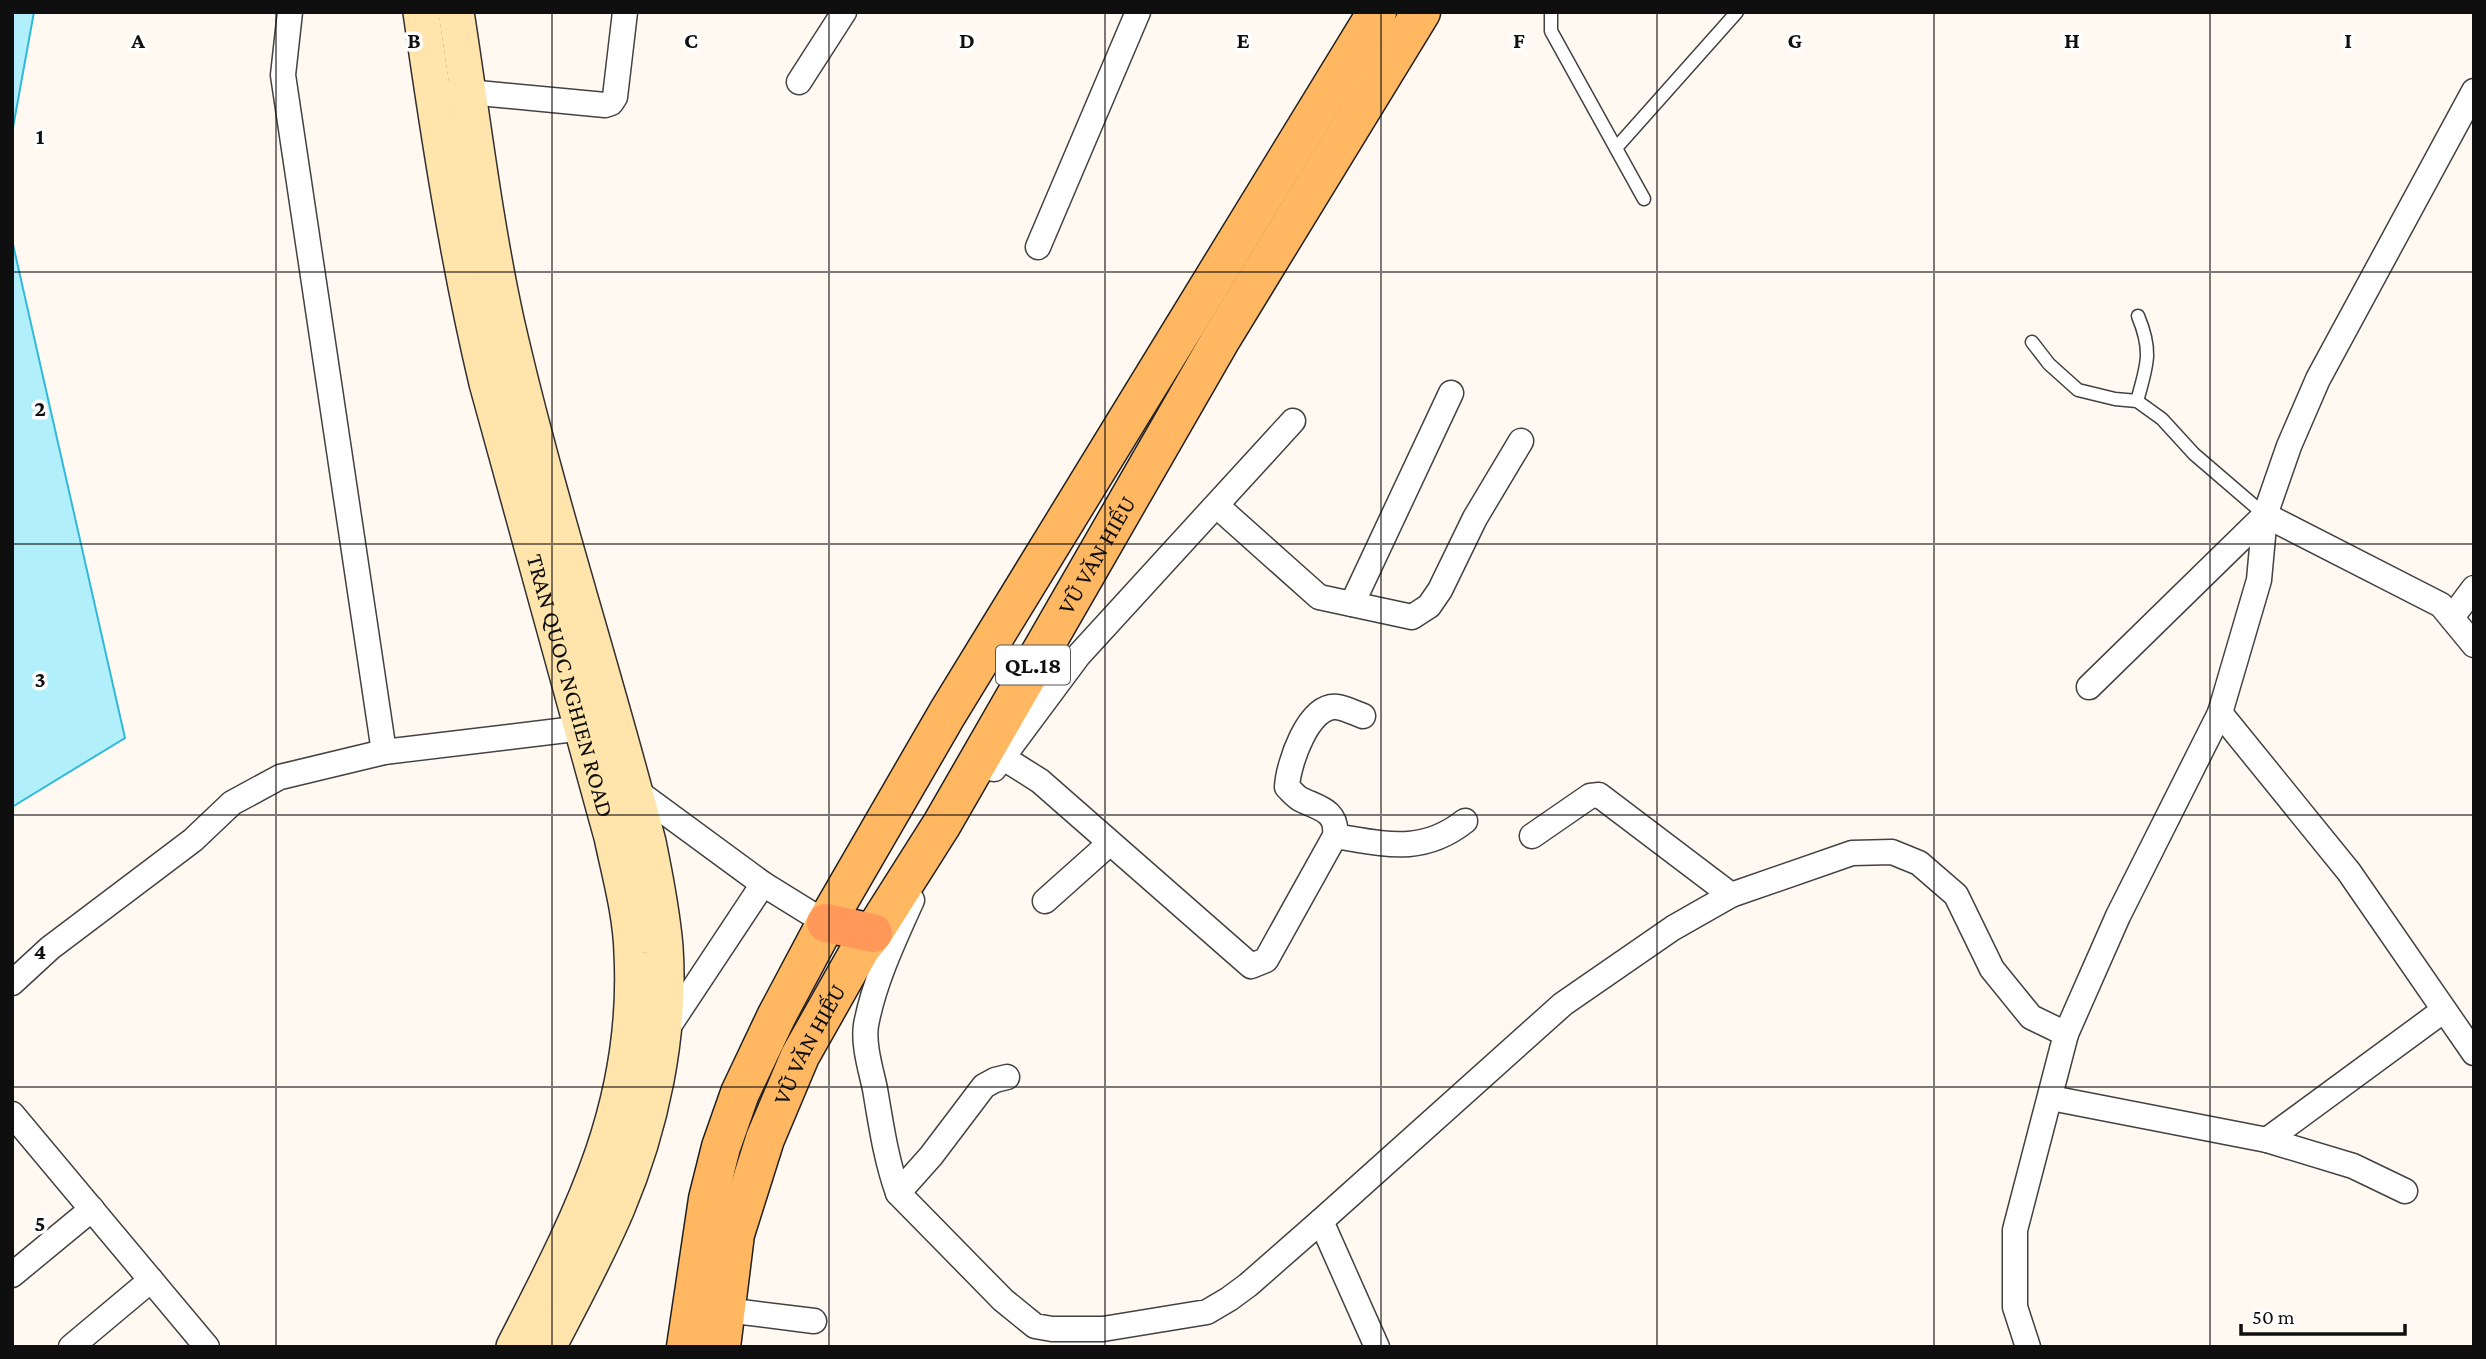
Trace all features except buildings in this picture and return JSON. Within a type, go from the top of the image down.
[{"type":"highway","points":[[826,922],[873,933]]},
{"type":"main road","name":"TRAN QUOC NGHIEN ROAD","points":[[421,12],[463,277],[483,369],[612,837],[632,951],[633,1008],[628,1058],[610,1136],[587,1199],[514,1347]]},
{"type":"main road","name":"TRAN QUOC NGHIEN ROAD","points":[[456,12],[494,259],[519,375],[635,790],[659,894],[665,948],[664,1009],[657,1074],[640,1145],[622,1195],[590,1266],[548,1347]]},
{"type":"main road","name":"VŨ VĂN HIẾU","points":[[686,1347],[708,1199],[721,1147],[745,1082],[776,1017],[826,922],[961,690],[1377,12]]},
{"type":"main road","name":"VŨ VĂN HIẾU","points":[[721,1347],[735,1234],[765,1139],[800,1056],[861,948],[948,828],[1158,446],[1421,12]]},
{"type":"street","points":[[290,12],[283,75],[384,752]]},
{"type":"street","points":[[799,82],[844,12]]},
{"type":"street","points":[[1038,247],[1138,12]]},
{"type":"street","points":[[433,97],[468,92],[605,105],[611,103],[615,97],[625,14]]},
{"type":"street","points":[[2028,1347],[2015,1307],[2015,1230],[2066,1034],[2118,916],[2220,713],[2259,580],[2266,515],[2289,446],[2318,379],[2474,91]]},
{"type":"street","points":[[1352,604],[1451,393]]},
{"type":"street","points":[[1293,421],[1078,656],[948,828],[894,939],[873,996],[866,1028],[869,1061],[891,1175],[898,1193],[1020,1316],[1035,1326],[1052,1329],[1103,1329],[1207,1312],[1248,1285],[1321,1222],[1563,1004],[1674,928],[1731,895],[1853,853],[1892,852],[1919,863],[1956,895],[1992,969],[2031,1017],[2066,1034]]},
{"type":"street","points":[[1217,506],[1319,597],[1412,617],[1429,606],[1440,590],[1475,518],[1521,441]]},
{"type":"street","points":[[2266,515],[2425,595],[2453,616],[2474,645]]},
{"type":"street","points":[[2089,687],[2266,515]]},
{"type":"street","points":[[2453,616],[2474,588]]},
{"type":"street","points":[[1002,757],[1040,781],[1251,966],[1266,960],[1335,835],[1336,825],[1331,817],[1321,807],[1297,798],[1287,787],[1297,746],[1307,728],[1322,711],[1335,706],[1363,716]]},
{"type":"street","points":[[2220,713],[2349,872],[2474,1053]]},
{"type":"street","points":[[12,983],[50,948],[193,840],[232,803],[280,777],[384,752],[583,728]]},
{"type":"street","points":[[635,790],[764,884],[826,922]]},
{"type":"street","points":[[1532,836],[1590,796],[1599,794],[1731,895]]},
{"type":"street","points":[[1335,835],[1390,845],[1407,845],[1437,839],[1465,821]]},
{"type":"street","points":[[1045,901],[1110,843]]},
{"type":"street","points":[[661,1037],[764,884]]},
{"type":"street","points":[[2267,1140],[2444,1010]]},
{"type":"street","points":[[898,1193],[931,1156],[984,1086],[1007,1077]]},
{"type":"street","points":[[2051,1098],[2267,1140],[2353,1166],[2405,1191]]},
{"type":"street","points":[[12,1114],[207,1347]]},
{"type":"street","points":[[12,1275],[92,1209]]},
{"type":"street","points":[[1321,1222],[1377,1347]]},
{"type":"street","points":[[71,1347],[151,1280]]},
{"type":"street","points":[[726,1310],[814,1321]]},
{"type":"lane","points":[[1551,12],[1551,31],[1644,199]]},
{"type":"lane","points":[[1616,148],[1737,12]]},
{"type":"lane","points":[[2137,401],[2148,351],[2146,335],[2138,316]]},
{"type":"lane","points":[[2032,342],[2049,364],[2078,390],[2137,401],[2162,419],[2194,454],[2266,515]]},
{"type":"water","points":[[12,12],[34,12],[12,133]]},
{"type":"water","points":[[12,240],[125,738],[12,807]]}]
